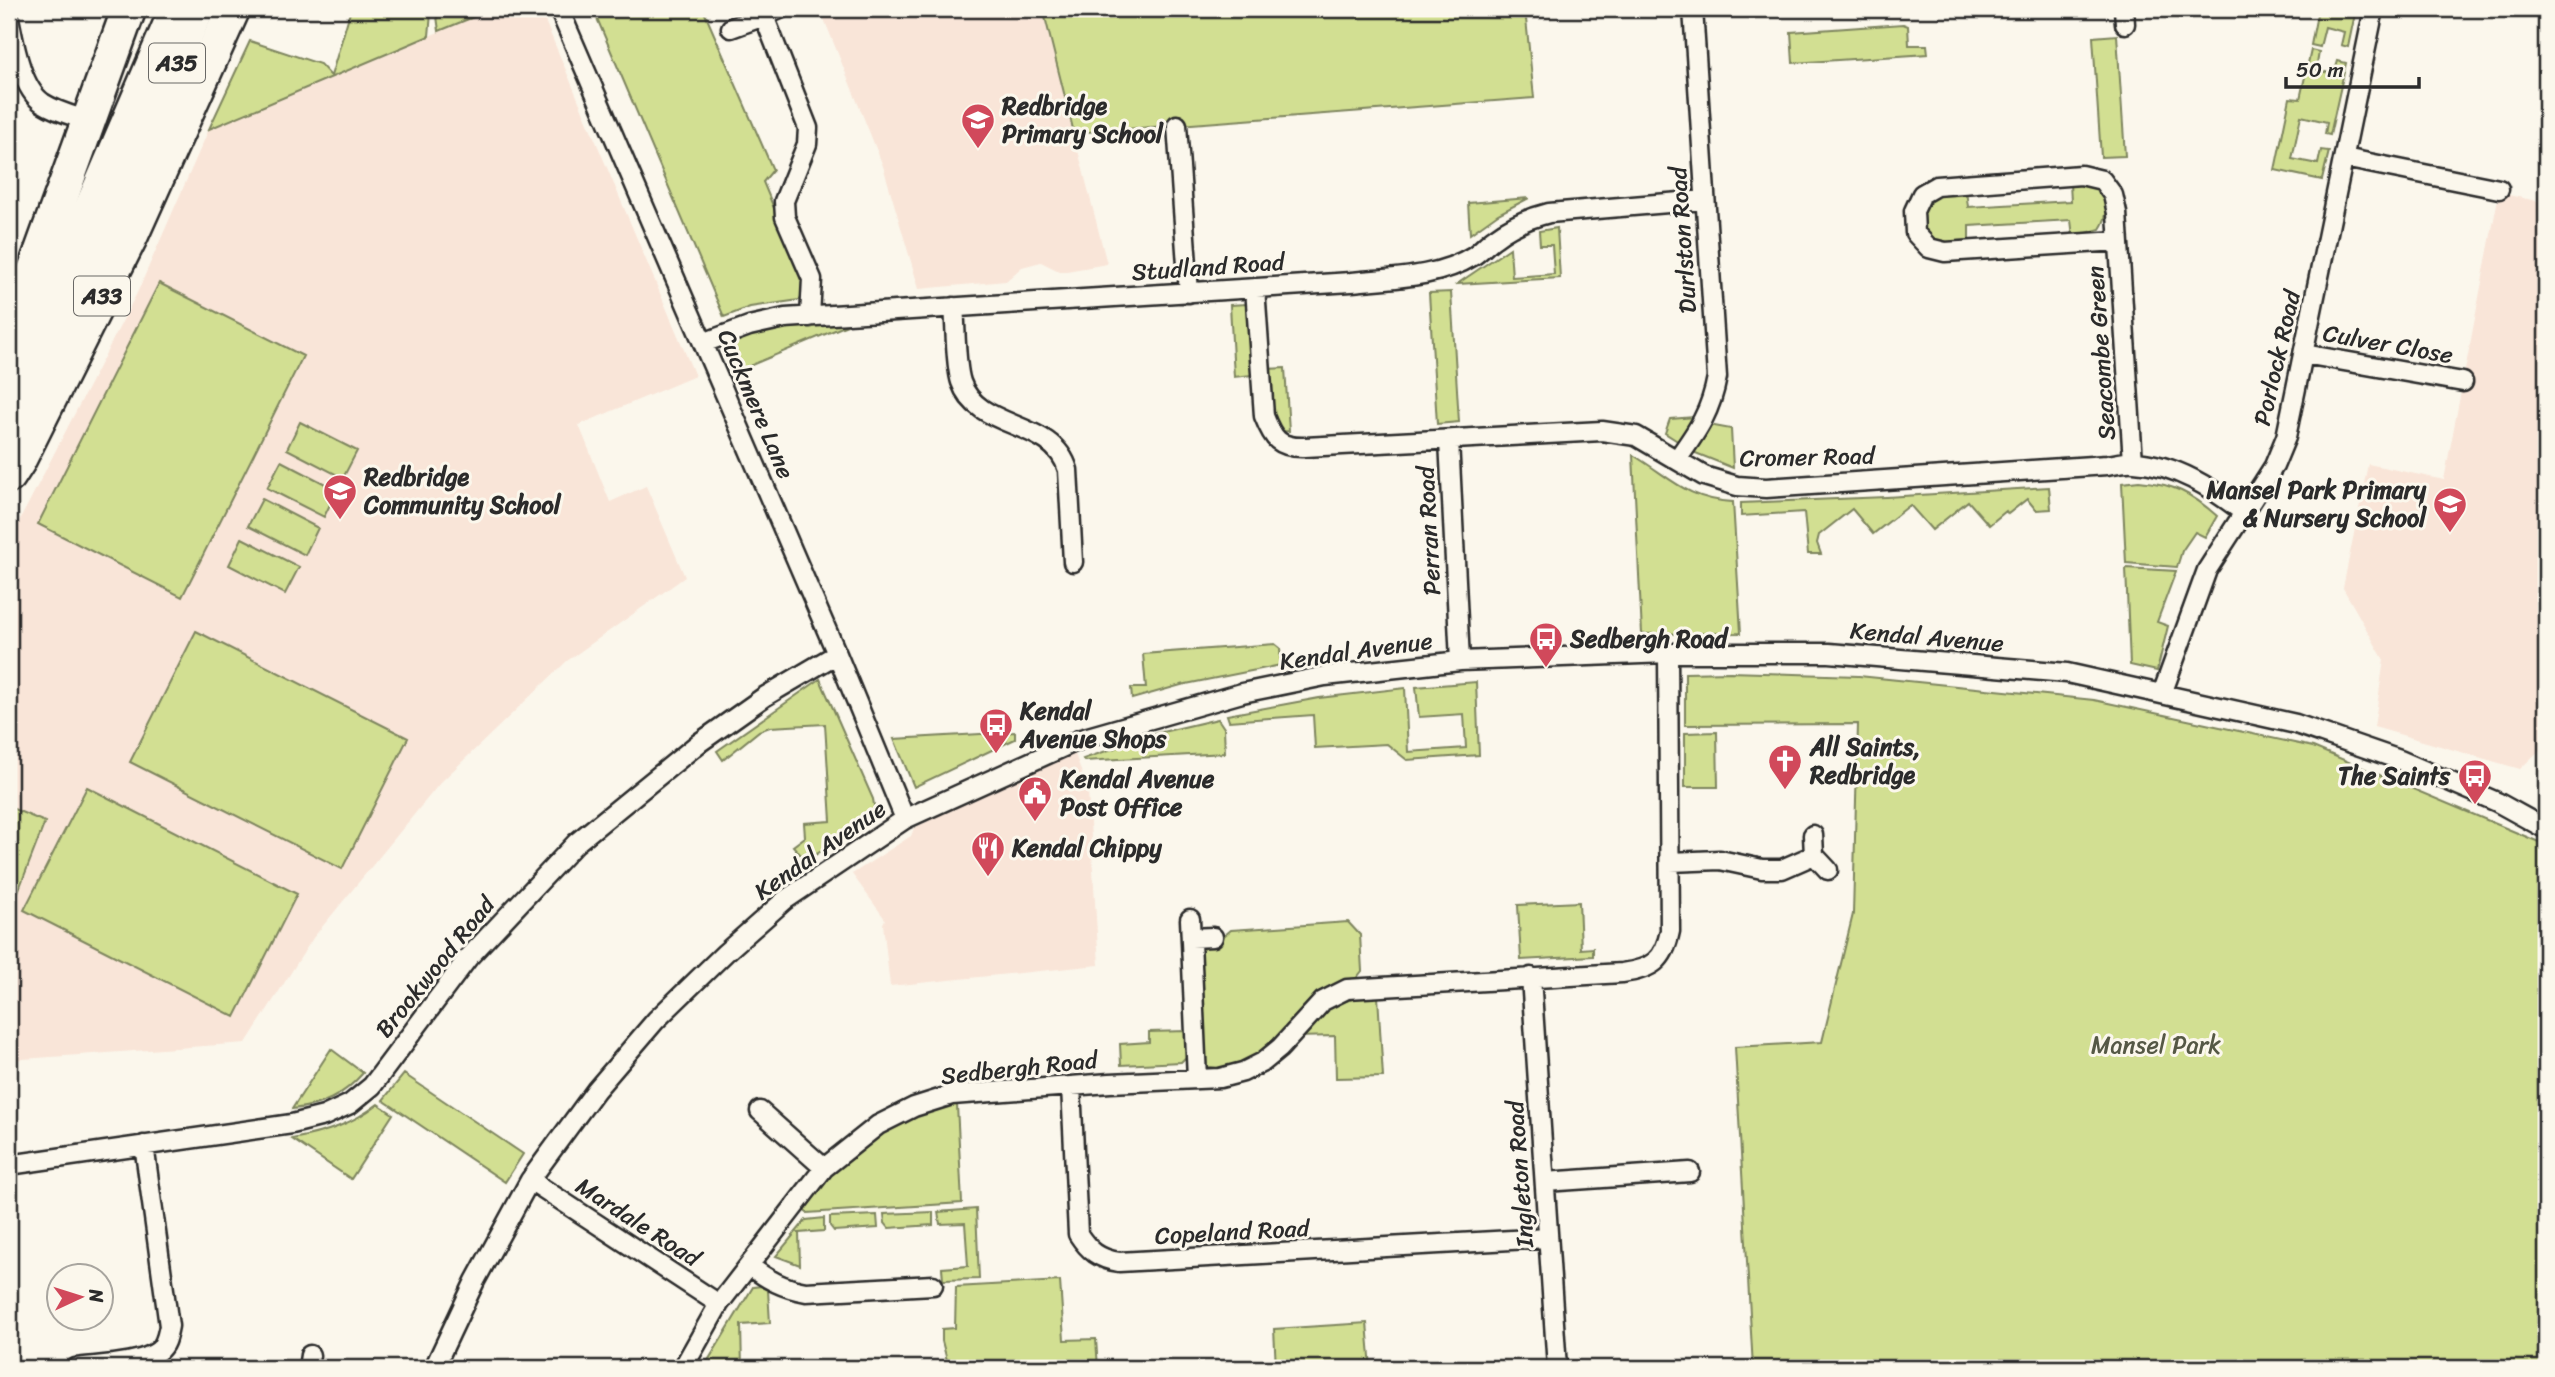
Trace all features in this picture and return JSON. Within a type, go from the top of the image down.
[{"type":"highway","points":[[9,341],[129,9]]},
{"type":"highway","name":"A33","points":[[9,476],[131,236],[233,9]]},
{"type":"main road","name":"A35","points":[[9,394],[174,9]]},
{"type":"main road","name":"A35","points":[[9,446],[200,9]]},
{"type":"street","name":"Cuckmere Lane","points":[[559,9],[837,654],[905,820]]},
{"type":"street","name":"Durlston Road","points":[[1678,458],[1713,401],[1717,377],[1693,9]]},
{"type":"street","name":"Porlock Road","points":[[2162,694],[2207,570],[2274,466],[2286,437],[2374,9]]},
{"type":"street","points":[[731,28],[772,12],[808,128],[807,144],[784,201],[785,216],[812,279],[810,317]]},
{"type":"street","points":[[9,18],[25,81],[33,93],[41,102],[52,108],[89,121]]},
{"type":"street","points":[[1178,125],[1189,293]]},
{"type":"street","points":[[2344,158],[2499,189]]},
{"type":"street","name":"Seacombe Green","points":[[2118,241],[1945,252],[1928,248],[1915,233],[1914,211],[1922,194],[1936,186],[2081,175],[2102,180],[2113,195],[2118,213],[2133,462]]},
{"type":"street","name":"Studland Road","points":[[703,343],[749,326],[785,318],[1350,282],[1425,274],[1451,267],[1474,256],[1495,237],[1525,219],[1549,213],[1704,200]]},
{"type":"street","name":"Cromer Road","points":[[1255,288],[1264,416],[1271,435],[1286,446],[1602,431],[1636,436],[1678,458],[1704,476],[1737,486],[1766,488],[2133,462],[2182,474],[2212,488],[2243,512]]},
{"type":"street","points":[[954,307],[961,380],[969,396],[979,408],[1054,444],[1065,458],[1073,562]]},
{"type":"street","name":"Culver Close","points":[[2304,354],[2463,382]]},
{"type":"street","name":"Perran Road","points":[[1449,440],[1461,661]]},
{"type":"street","name":"Kendal Avenue","points":[[434,1368],[475,1281],[530,1180],[596,1090],[656,1020],[785,900],[905,820],[1081,738],[1242,693],[1325,677],[1461,661],[1668,653],[1829,653],[2067,673],[2296,724],[2400,760],[2497,802],[2546,829]]},
{"type":"street","name":"Sedbergh Road","points":[[690,1366],[719,1304],[824,1168],[878,1125],[914,1107],[952,1095],[1220,1078],[1243,1072],[1263,1062],[1280,1048],[1323,1001],[1347,989],[1631,971],[1640,970],[1659,960],[1666,948],[1670,931],[1668,653]]},
{"type":"street","name":"Brookwood Road","points":[[9,1165],[292,1124],[324,1116],[350,1104],[372,1086],[468,958],[576,843],[699,743],[764,697],[837,654]]},
{"type":"street","points":[[1813,835],[1814,855],[1828,870]]},
{"type":"street","points":[[1670,862],[1720,860],[1762,869],[1782,869],[1814,855]]},
{"type":"street","points":[[1190,919],[1198,1079]]},
{"type":"street","points":[[1191,938],[1213,937]]},
{"type":"street","name":"Ingleton Road","points":[[1531,977],[1557,1368]]},
{"type":"street","name":"Copeland Road","points":[[1071,1086],[1078,1234],[1087,1248],[1110,1261],[1548,1238]]},
{"type":"street","points":[[760,1111],[824,1168]]},
{"type":"street","points":[[76,1368],[146,1358],[160,1350],[166,1340],[169,1326],[144,1145]]},
{"type":"street","points":[[1545,1182],[1690,1172]]},
{"type":"street","name":"Mardale Road","points":[[530,1180],[719,1304]]},
{"type":"street","points":[[750,1266],[787,1289],[806,1292],[933,1284]]},
{"type":"shaded area","name":"Redbridge Community School","points":[[493,9],[540,9],[695,376],[579,425],[610,502],[646,486],[685,577],[567,661],[440,783],[313,938],[246,1043],[9,1060],[9,541],[138,291],[209,129]]},
{"type":"shaded area","name":"Redbridge Primary School","points":[[820,9],[1042,9],[1107,264],[1061,272],[1041,262],[1022,267],[1006,281],[919,289],[883,166]]},
{"type":"shaded area","name":"Mansel Park Primary & Nursery School","points":[[2499,193],[2546,203],[2546,744],[2520,769],[2374,727],[2384,660],[2343,588],[2368,464],[2444,480]]},
{"type":"shaded area","points":[[1073,748],[1088,791],[1099,965],[890,986],[883,924],[885,919],[852,874],[911,836],[914,828]]},
{"type":"green space","points":[[351,9],[422,9],[431,13],[429,36],[209,129],[250,41],[320,64],[331,76]]},
{"type":"green space","points":[[436,9],[493,9],[439,31]]},
{"type":"green space","points":[[593,9],[703,9],[773,170],[763,182],[807,287],[806,296],[799,300],[750,307],[724,317]]},
{"type":"green space","points":[[1043,9],[1525,9],[1534,98],[1074,133]]},
{"type":"green space","points":[[2318,9],[2356,9],[2348,47],[2341,45],[2344,32],[2325,27],[2320,47],[2311,45]]},
{"type":"green space","points":[[1903,24],[1908,26],[1909,45],[1927,45],[1928,54],[1793,63],[1791,32]]},
{"type":"green space","points":[[2117,35],[2125,156],[2101,157],[2093,37]]},
{"type":"green space","points":[[2311,50],[2319,52],[2316,70],[2334,74],[2338,61],[2346,63],[2330,135],[2325,134],[2327,122],[2301,116],[2292,159],[2318,164],[2321,150],[2329,151],[2322,180],[2275,170],[2290,98],[2300,99]]},
{"type":"green space","points":[[2070,184],[2095,187],[2104,196],[2106,209],[2100,229],[2073,237],[2071,220],[1969,226],[1969,244],[1944,245],[1931,240],[1924,229],[1923,210],[1929,199],[1942,192],[1966,190],[1968,207],[2071,201]]},
{"type":"green space","points":[[1529,198],[1498,214],[1470,234],[1468,203]]},
{"type":"green space","points":[[1557,228],[1560,278],[1457,284],[1510,248],[1512,277],[1554,274],[1552,245],[1540,245],[1539,231]]},
{"type":"green space","points":[[159,283],[303,356],[182,597],[38,524]]},
{"type":"green space","points":[[1451,292],[1459,422],[1437,424],[1429,293]]},
{"type":"green space","points":[[1246,304],[1252,375],[1234,377],[1230,305]]},
{"type":"green space","points":[[847,321],[847,325],[735,372],[723,343],[773,327]]},
{"type":"green space","points":[[1285,368],[1289,431],[1278,432],[1273,427],[1267,369]]},
{"type":"green space","points":[[1696,417],[1679,442],[1665,433],[1670,419]]},
{"type":"green space","points":[[300,422],[357,451],[343,478],[287,449]]},
{"type":"green space","points":[[1709,425],[1731,429],[1733,468],[1693,452]]},
{"type":"green space","points":[[1633,455],[1691,492],[1733,502],[1741,633],[1642,634]]},
{"type":"green space","points":[[281,461],[337,490],[324,517],[267,488]]},
{"type":"green space","points":[[2139,481],[2162,484],[2181,491],[2217,516],[2205,537],[2195,532],[2182,551],[2177,567],[2126,563],[2122,483]]},
{"type":"green space","points":[[2049,487],[2051,509],[2036,510],[2027,499],[1989,525],[1968,501],[1932,530],[1910,505],[1873,534],[1852,509],[1819,535],[1817,543],[1821,554],[1808,554],[1804,512],[1741,516],[1741,503]]},
{"type":"green space","points":[[262,499],[318,528],[305,555],[248,526]]},
{"type":"green space","points":[[242,538],[299,567],[285,594],[229,565]]},
{"type":"green space","points":[[2126,568],[2176,571],[2157,622],[2168,626],[2157,671],[2130,665]]},
{"type":"green space","points":[[196,631],[408,738],[342,869],[130,762]]},
{"type":"green space","points":[[1275,644],[1280,648],[1281,665],[1181,685],[1132,699],[1131,688],[1146,688],[1143,654]]},
{"type":"green space","name":"Mansel Park","points":[[1685,673],[1859,676],[2094,700],[2313,747],[2546,845],[2546,1368],[1753,1368],[1735,1047],[1822,1042],[1853,914],[1858,724],[1685,725]]},
{"type":"green space","points":[[820,679],[873,799],[875,811],[870,819],[806,861],[793,846],[805,837],[804,823],[831,821],[825,724],[770,727],[759,731],[723,760],[717,751]]},
{"type":"green space","points":[[1476,682],[1479,755],[1407,760],[1387,744],[1315,748],[1313,715],[1229,721],[1227,715],[1319,698],[1405,688],[1408,752],[1466,748],[1464,714],[1419,717],[1416,687]]},
{"type":"green space","points":[[1218,719],[1224,728],[1225,753],[1083,759],[1158,733]]},
{"type":"green space","points":[[1015,732],[1015,739],[914,787],[894,739]]},
{"type":"green space","points":[[1717,732],[1718,787],[1685,787],[1685,733]]},
{"type":"green space","points":[[87,787],[297,894],[235,1017],[24,910]]},
{"type":"green space","points":[[9,807],[45,822],[9,915]]},
{"type":"green space","points":[[1579,902],[1581,949],[1593,948],[1593,956],[1521,960],[1518,905]]},
{"type":"green space","points":[[1348,922],[1360,935],[1362,971],[1354,981],[1249,1063],[1223,1069],[1203,1066],[1199,957],[1203,949],[1231,930]]},
{"type":"green space","points":[[1378,996],[1383,1077],[1336,1078],[1335,1036],[1297,1037],[1333,1006],[1351,999]]},
{"type":"green space","points":[[1187,1031],[1189,1054],[1181,1062],[1121,1065],[1120,1044],[1149,1042],[1149,1032]]},
{"type":"green space","points":[[331,1049],[363,1073],[340,1094],[313,1105],[292,1109]]},
{"type":"green space","points":[[404,1074],[523,1154],[505,1182],[383,1100]]},
{"type":"green space","points":[[378,1104],[393,1114],[351,1179],[292,1139],[338,1127]]},
{"type":"green space","points":[[948,1104],[957,1105],[962,1203],[807,1213],[801,1208],[832,1170],[891,1124]]},
{"type":"green space","points":[[976,1209],[979,1279],[943,1280],[942,1268],[968,1266],[965,1223],[940,1224],[938,1212]]},
{"type":"green space","points":[[933,1212],[933,1225],[889,1228],[885,1223],[884,1214]]},
{"type":"green space","points":[[877,1215],[878,1228],[834,1231],[830,1226],[830,1217]]},
{"type":"green space","points":[[824,1218],[824,1231],[799,1233],[800,1265],[776,1256],[806,1220]]},
{"type":"green space","points":[[1060,1281],[1064,1340],[1096,1339],[1098,1368],[949,1368],[942,1341],[942,1329],[955,1328],[956,1287]]},
{"type":"green space","points":[[762,1286],[768,1290],[770,1323],[741,1325],[742,1368],[713,1368],[706,1364],[753,1287]]},
{"type":"green space","points":[[1367,1323],[1371,1368],[1276,1368],[1274,1329]]},
{"type":"place","name":"Redbridge Primary School","points":[[978,150]]},
{"type":"place","name":"Redbridge Community School","points":[[340,521]]},
{"type":"place","name":"Mansel Park Primary & Nursery School","points":[[2450,534]]},
{"type":"place","name":"Sedbergh Road","points":[[1546,669]]},
{"type":"place","name":"Kendal Avenue Shops","points":[[996,755]]},
{"type":"place","name":"All Saints, Redbridge","points":[[1785,791]]},
{"type":"place","name":"The Saints","points":[[2475,806]]},
{"type":"place","name":"Kendal Avenue Post Office","points":[[1035,823]]},
{"type":"place","name":"Kendal Chippy","points":[[988,878]]}]
